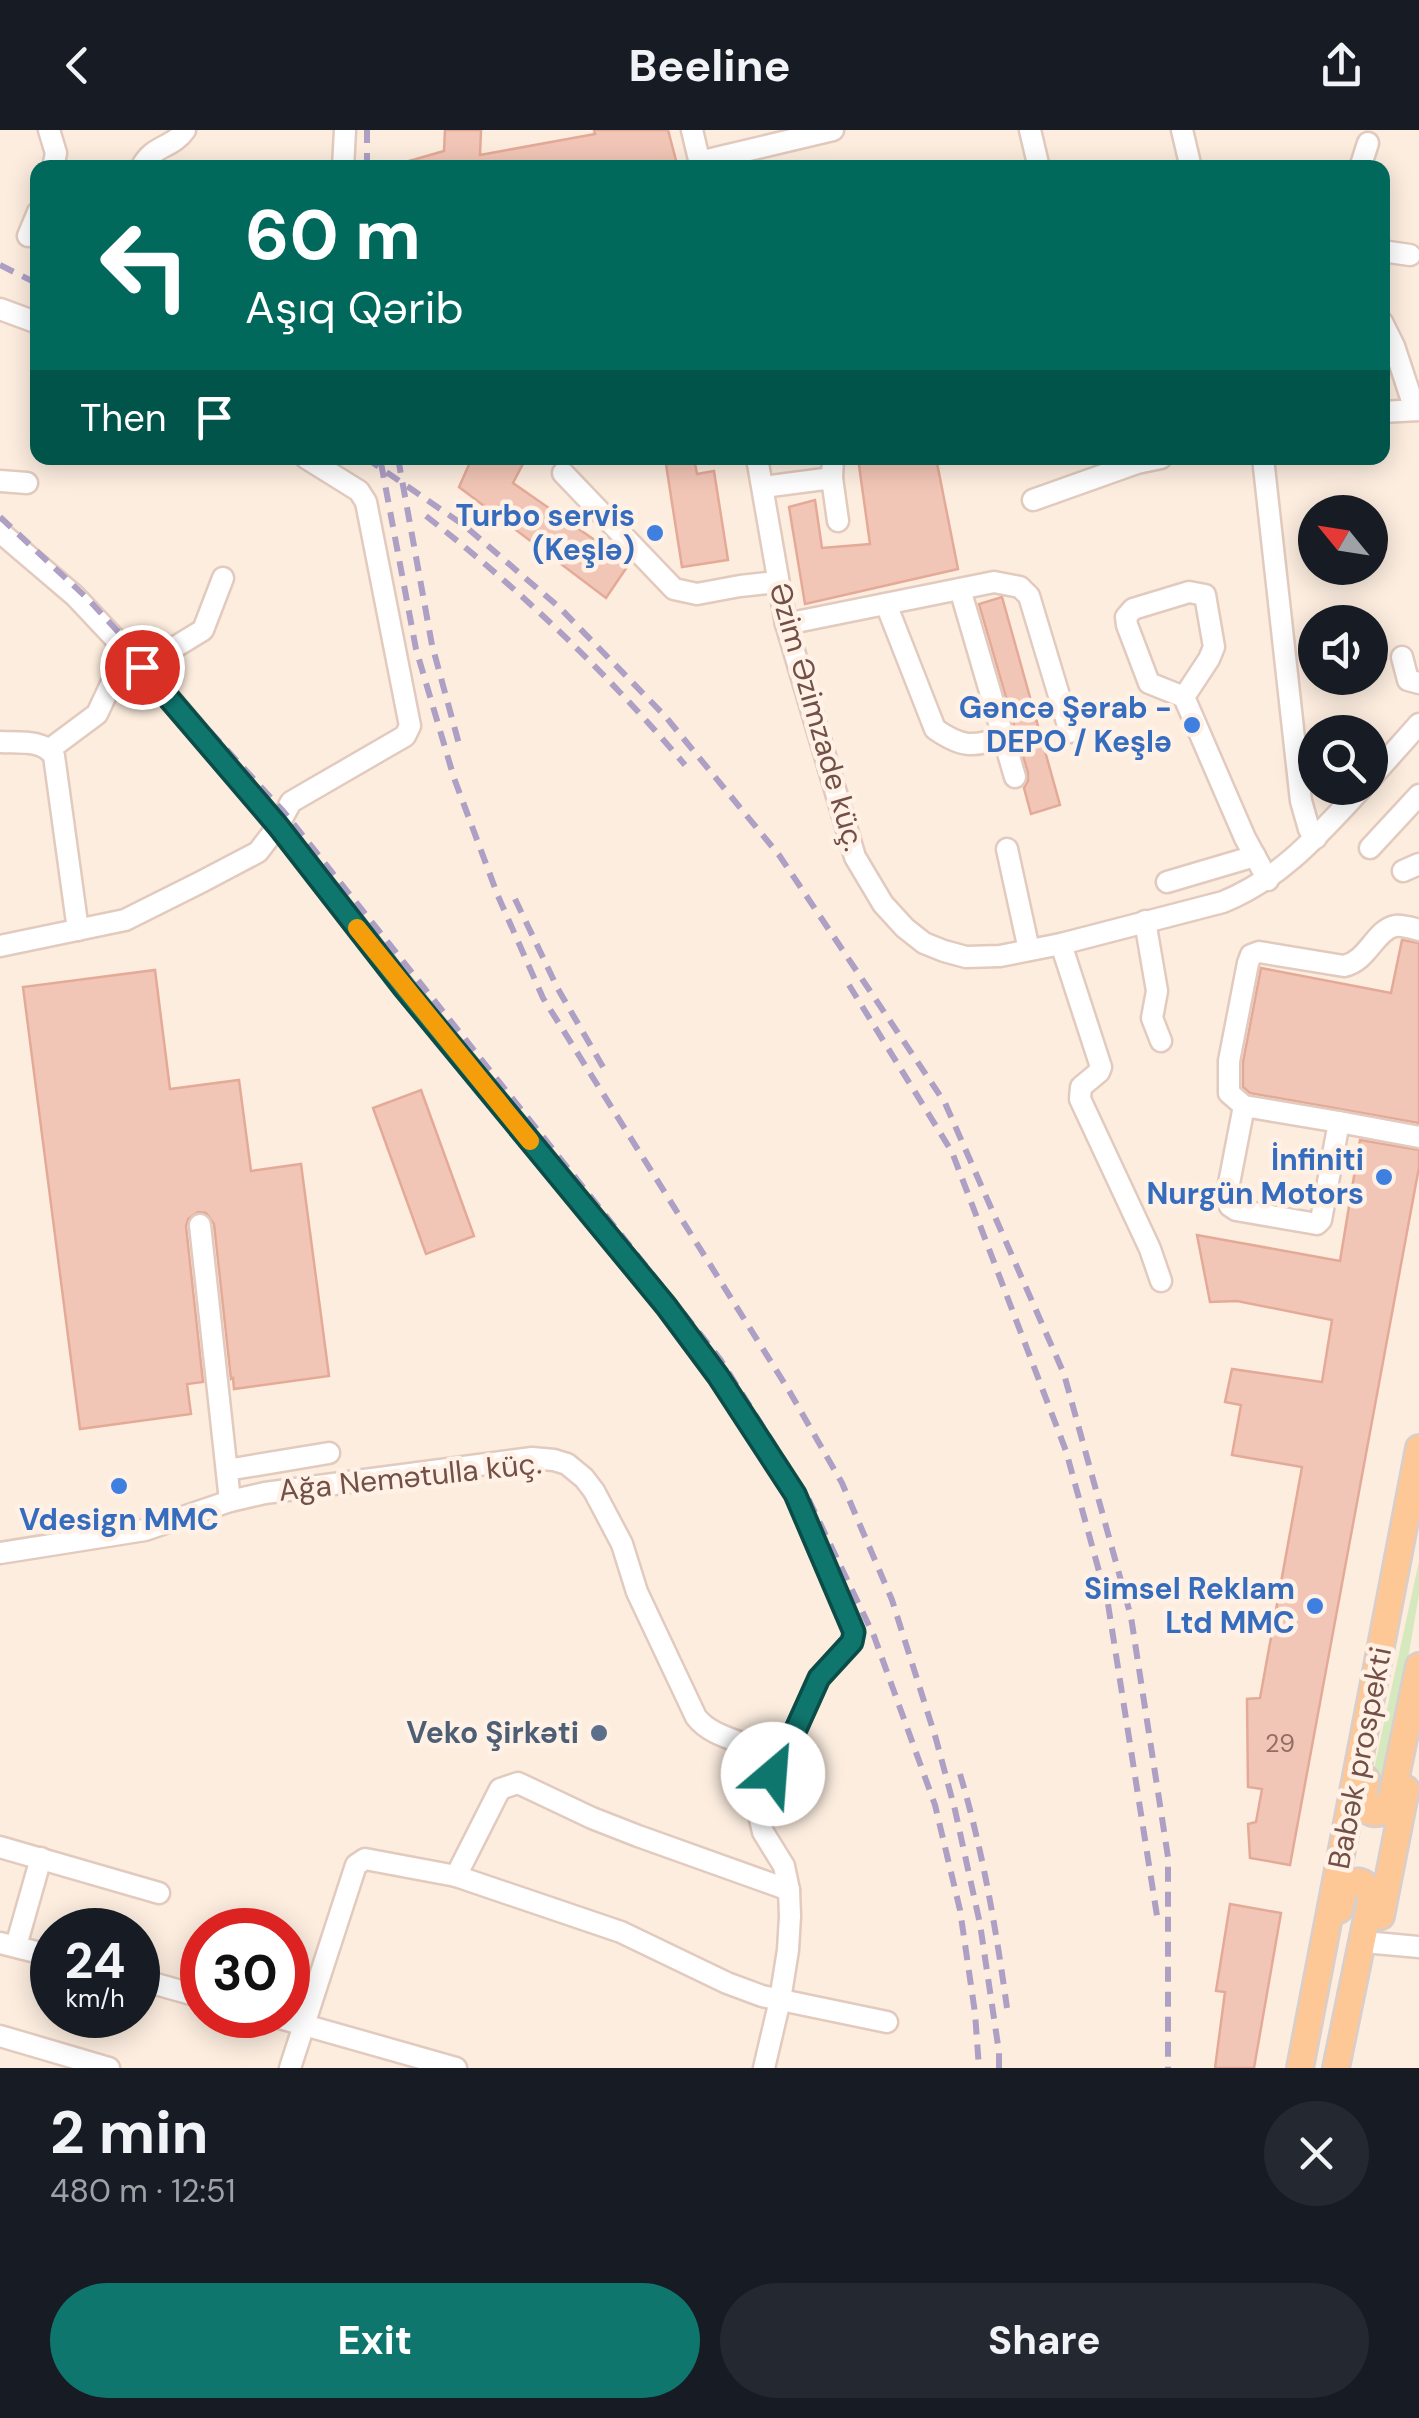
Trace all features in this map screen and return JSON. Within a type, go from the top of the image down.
[{"type":"main road","name":"Babək prospekti","points":[[1302,2068],[1419,1448]]},
{"type":"main road","points":[[1419,1509],[1363,1796],[1368,1812],[1384,1812],[1390,1804],[1419,1666]]},
{"type":"main road","name":"Babək prospekti","points":[[1349,2068],[1375,1943],[1412,1798],[1419,1722]]},
{"type":"main road","points":[[1302,2068],[1322,2008],[1340,1904],[1350,1884],[1358,1882],[1366,1884],[1371,1898],[1336,2068]]},
{"type":"street","points":[[50,130],[54,160]]},
{"type":"street","points":[[146,160],[151,152],[180,138],[186,130]]},
{"type":"street","points":[[342,160],[344,130]]},
{"type":"street","points":[[692,130],[699,160]]},
{"type":"street","points":[[719,160],[833,130]]},
{"type":"street","points":[[1030,130],[1037,160]]},
{"type":"street","points":[[1182,130],[1189,160]]},
{"type":"street","points":[[1363,160],[1368,143]]},
{"type":"street","points":[[28,236],[30,231]]},
{"type":"street","points":[[1390,252],[1410,255]]},
{"type":"street","points":[[0,309],[30,320]]},
{"type":"street","points":[[1390,338],[1417,410],[1390,412]]},
{"type":"street","points":[[0,946],[126,920],[202,882],[258,852],[291,802],[405,736],[410,726],[366,502],[359,491],[317,465]]},
{"type":"street","name":"Əzim Əzimzade küç.","points":[[758,465],[786,624],[856,857],[882,904],[924,942],[966,957],[1000,956],[1223,902],[1283,869],[1346,805]]},
{"type":"street","points":[[1033,500],[1132,465]]},
{"type":"street","points":[[1264,465],[1301,801],[1309,829],[1316,838]]},
{"type":"street","points":[[763,487],[832,468],[838,521]]},
{"type":"street","points":[[564,473],[674,589],[697,594],[777,582]]},
{"type":"street","points":[[0,481],[27,483]]},
{"type":"street","points":[[0,532],[74,596],[142,667],[278,826],[404,988],[666,1306],[718,1376],[795,1494],[854,1632],[852,1642],[819,1678],[791,1740],[774,1764],[760,1819],[772,1850],[784,1866],[790,1890],[788,1950],[764,2068]]},
{"type":"street","points":[[50,749],[97,714],[120,674],[142,667],[203,630],[222,578]]},
{"type":"street","points":[[786,624],[1001,582],[1020,587],[1029,596],[1070,732]]},
{"type":"street","points":[[960,589],[1015,777]]},
{"type":"street","points":[[1184,697],[1214,647],[1206,595],[1189,592],[1134,609],[1126,617],[1126,625],[1148,683],[1184,697],[1268,880]]},
{"type":"street","points":[[886,604],[935,729],[952,741],[968,744],[1002,737]]},
{"type":"street","points":[[1402,657],[1408,680],[1419,683]]},
{"type":"street","points":[[1388,759],[1419,724]]},
{"type":"street","points":[[0,742],[41,744],[54,756],[78,930]]},
{"type":"street","points":[[1370,848],[1419,795]]},
{"type":"street","points":[[1007,849],[1029,950]]},
{"type":"street","points":[[1167,882],[1255,856]]},
{"type":"street","points":[[1145,922],[1157,991],[1152,1018],[1160,1041]]},
{"type":"street","points":[[1419,930],[1392,927],[1360,960],[1344,966],[1259,952],[1251,955],[1228,1081],[1229,1093],[1244,1106],[1419,1137]]},
{"type":"street","points":[[1062,944],[1102,1067],[1081,1087],[1080,1099],[1150,1248],[1161,1281]]},
{"type":"street","points":[[1244,1106],[1226,1199],[1236,1210],[1310,1224],[1322,1220],[1340,1122]]},
{"type":"street","points":[[200,1225],[230,1501]]},
{"type":"street","points":[[226,1470],[329,1453]]},
{"type":"street","name":"Ağa Nemətulla küç.","points":[[0,1553],[145,1530],[265,1493],[532,1458],[554,1460],[567,1464],[594,1491],[622,1544],[637,1592],[696,1718],[709,1730],[764,1752],[774,1764]]},
{"type":"street","points":[[456,1876],[500,1788],[518,1783],[620,1829],[790,1890]]},
{"type":"street","points":[[0,1848],[160,1893]]},
{"type":"street","points":[[8,1944],[41,1858]]},
{"type":"street","points":[[310,2003],[356,1865],[365,1858],[456,1876],[621,1932],[762,1996],[887,2022]]},
{"type":"street","points":[[1375,1943],[1419,1947]]},
{"type":"street","points":[[310,2026],[456,2068]]},
{"type":"street","points":[[0,2036],[109,2068]]},
{"type":"street","points":[[290,2068],[299,2038]]},
{"type":"green space","points":[[1419,1561],[1419,1595],[1387,1780],[1376,1793],[1371,1783]]},
{"type":"building","points":[[445,130],[481,130],[480,155],[595,134],[594,130],[668,130],[676,160],[412,160],[444,151]]},
{"type":"building","points":[[469,465],[522,465],[513,483],[629,564],[606,598],[459,487]]},
{"type":"building","points":[[666,465],[695,465],[697,474],[714,471],[728,560],[682,567]]},
{"type":"building","points":[[859,465],[937,465],[958,569],[805,604],[789,507],[815,500],[822,548],[870,544]]},
{"type":"building","points":[[1002,597],[1060,805],[1031,814],[1024,788],[1028,773],[979,604]]},
{"type":"building","points":[[1402,940],[1419,943],[1419,1123],[1250,1093],[1243,1087],[1243,1062],[1261,968],[1391,993]]},
{"type":"building","points":[[155,970],[170,1089],[239,1080],[251,1171],[301,1164],[329,1376],[234,1389],[214,1224],[206,1213],[198,1212],[188,1219],[186,1226],[203,1382],[187,1384],[191,1414],[80,1429],[23,987]]},
{"type":"building","points":[[421,1090],[474,1236],[426,1254],[373,1108]]},
{"type":"building","points":[[1360,1140],[1419,1150],[1419,1167],[1290,1865],[1250,1858],[1248,1824],[1256,1822],[1262,1789],[1248,1787],[1247,1699],[1260,1698],[1302,1467],[1232,1455],[1241,1405],[1225,1402],[1232,1369],[1322,1382],[1332,1320],[1237,1301],[1210,1302],[1197,1235],[1340,1261]]},
{"type":"building","points":[[1230,1904],[1281,1913],[1254,2068],[1215,2068],[1225,1992],[1216,1991]]},
{"type":"railway","points":[[367,130],[367,160]]},
{"type":"railway","points":[[0,265],[30,280]]},
{"type":"railway","points":[[376,465],[465,526],[560,608],[665,716],[779,855],[945,1103],[1064,1374],[1131,1617],[1168,1857],[1168,2068]]},
{"type":"railway","points":[[381,465],[416,649],[454,778],[498,896],[543,998],[788,1389],[842,1483],[892,1600],[955,1810],[980,1924],[999,2068]]},
{"type":"railway","points":[[399,465],[432,645],[459,744]]},
{"type":"railway","points":[[426,516],[562,634],[685,765]]},
{"type":"railway","points":[[0,517],[88,599],[284,812],[720,1359],[808,1498],[874,1636],[935,1805],[960,1910],[979,2068]]},
{"type":"railway","points":[[515,899],[558,989],[603,1067]]},
{"type":"railway","points":[[849,985],[952,1152],[1066,1451],[1108,1604],[1157,1916]]},
{"type":"railway","points":[[960,1774],[988,1890],[1007,2008]]},
{"type":"slow traffic","points":[[357,928],[530,1141]]},
{"type":"place","name":"Turbo servis (Keşlə)","points":[[655,533]]},
{"type":"place","name":"Gəncə Şərab - DEPO / Keşlə","points":[[1192,725]]},
{"type":"place","name":"İnfiniti Nurgün Motors","points":[[1384,1177]]},
{"type":"place","name":"Vdesign MMC","points":[[119,1486]]},
{"type":"place","name":"Simsel Reklam Ltd MMC","points":[[1315,1606]]},
{"type":"place","name":"Veko Şirkəti","points":[[599,1733]]},
{"type":"route","points":[[142,667],[278,826],[404,988],[666,1306],[718,1376],[795,1494],[854,1632],[852,1642],[819,1678],[791,1740],[774,1764],[773,1774]]}]
